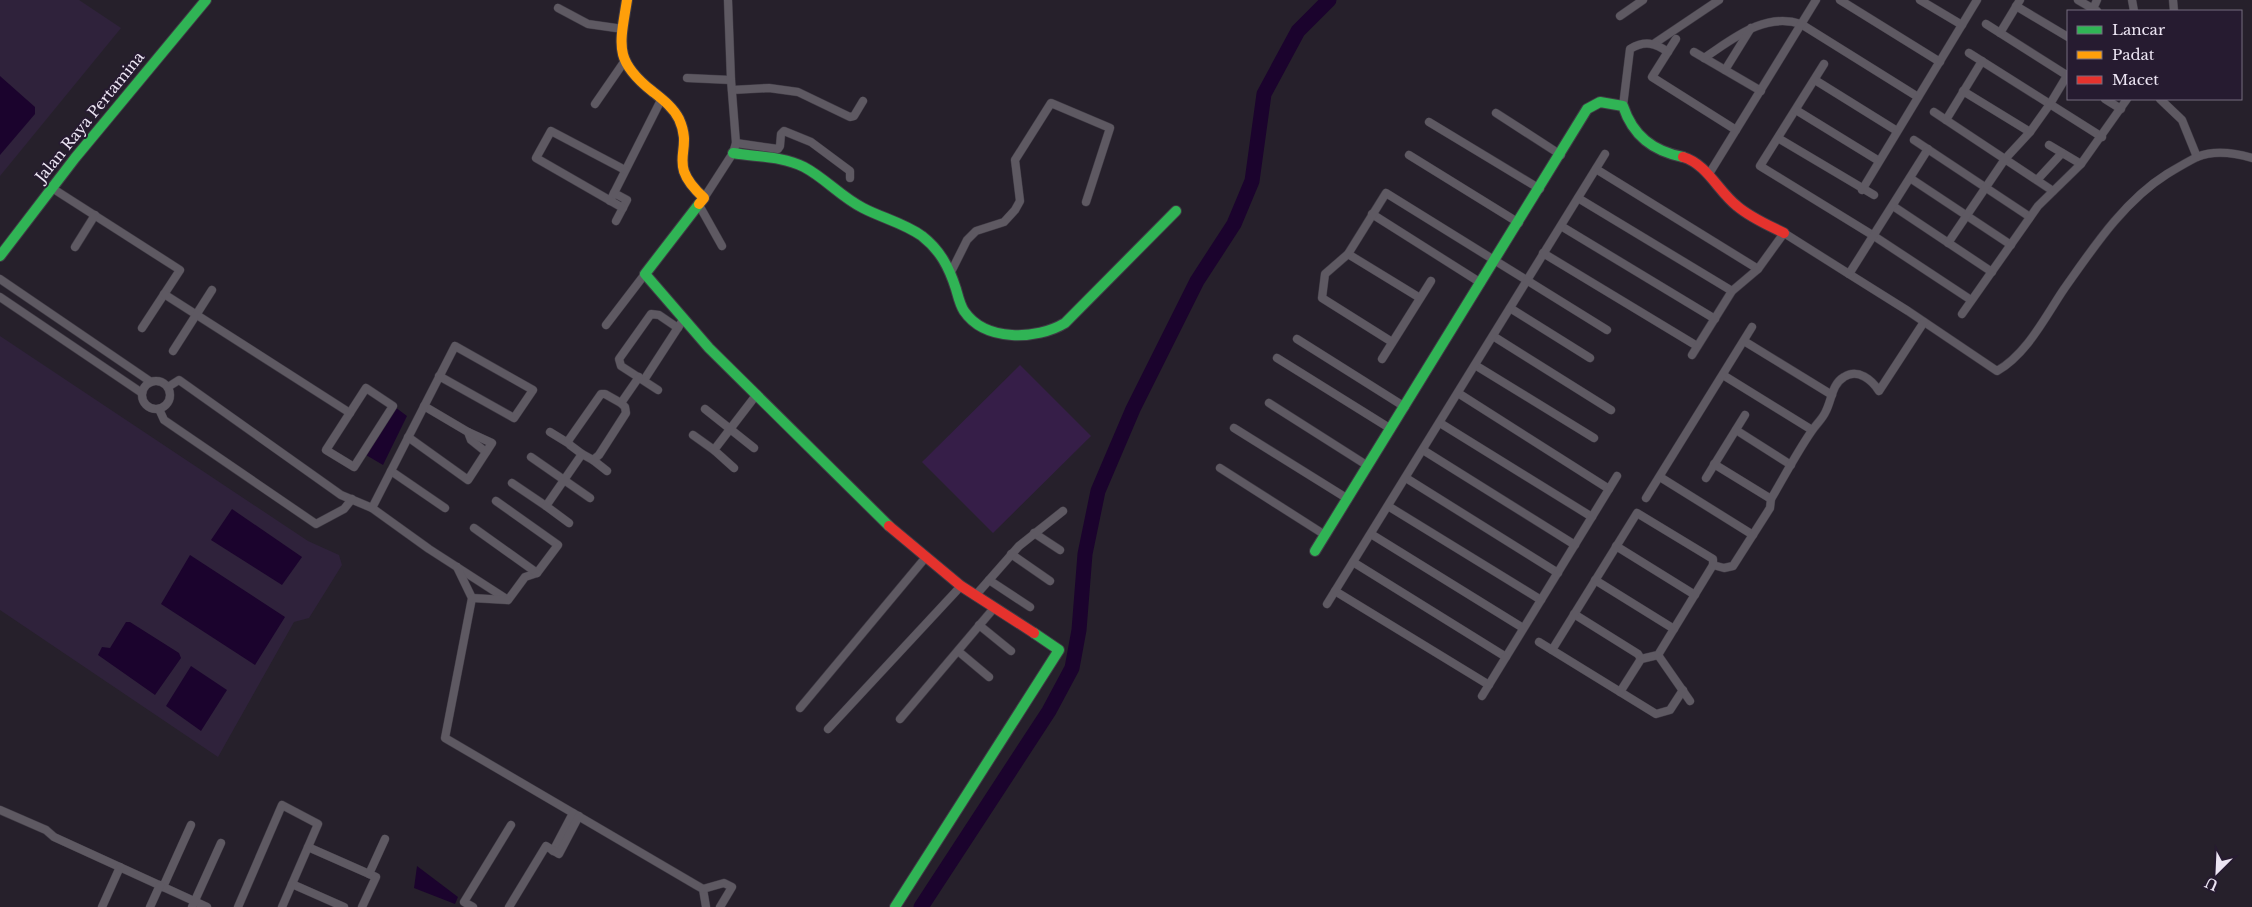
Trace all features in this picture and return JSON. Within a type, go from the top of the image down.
[{"type":"street","name":"Jalan Raya Pertamina","points":[[0,256],[52,188],[206,0]]},
{"type":"street","points":[[627,0],[623,28],[622,52],[624,62],[636,77],[675,113],[682,136],[681,168],[685,178],[702,202],[722,246]]},
{"type":"street","points":[[606,325],[702,202],[735,148],[728,0]]},
{"type":"street","points":[[1620,16],[1643,0]]},
{"type":"street","points":[[1719,0],[1655,43],[1630,49],[1623,106],[1630,127],[1644,142],[1659,150],[1696,163],[1709,174],[1719,190],[1733,204],[1784,233],[1849,274],[1997,371],[2009,364],[2026,344],[2109,228],[2146,190],[2166,174],[2206,153],[2226,153],[2252,158]]},
{"type":"street","points":[[1709,174],[1816,0]]},
{"type":"street","points":[[1840,0],[1940,62]]},
{"type":"street","points":[[1920,0],[1962,25]]},
{"type":"street","points":[[1862,190],[1977,0]]},
{"type":"street","points":[[2078,0],[2095,10],[2097,0]]},
{"type":"street","points":[[2000,33],[2018,3],[2067,36]]},
{"type":"street","points":[[558,8],[588,24],[623,28]]},
{"type":"street","points":[[1704,58],[1752,26],[1784,21],[1801,24],[1918,97]]},
{"type":"street","points":[[1986,24],[2067,74]]},
{"type":"street","points":[[1725,70],[1752,26]]},
{"type":"street","points":[[1676,39],[1652,77],[1736,130]]},
{"type":"street","points":[[1655,43],[1668,52]]},
{"type":"street","points":[[1694,52],[1761,92]]},
{"type":"street","points":[[1969,53],[2102,137]]},
{"type":"street","points":[[1946,120],[1982,61]]},
{"type":"street","points":[[595,104],[624,62]]},
{"type":"street","points":[[1824,64],[1760,166],[1874,236],[1972,300]]},
{"type":"street","points":[[1948,243],[2005,159],[2030,132],[2067,77]]},
{"type":"street","points":[[687,78],[731,80]]},
{"type":"street","points":[[1814,80],[1898,131]]},
{"type":"street","points":[[732,90],[769,88],[798,92],[850,117],[854,116],[863,101]]},
{"type":"street","points":[[1963,91],[2030,132]]},
{"type":"street","points":[[612,197],[661,100]]},
{"type":"street","points":[[2107,100],[2120,108]]},
{"type":"street","points":[[1962,314],[2030,217],[2081,164],[2102,137],[2126,100]]},
{"type":"street","points":[[2161,100],[2182,120],[2197,157]]},
{"type":"street","points":[[1315,551],[1561,155],[1584,112],[1591,105],[1601,102],[1623,106]]},
{"type":"street","points":[[950,274],[967,240],[976,231],[1004,222],[1015,210],[1020,201],[1015,160],[1051,103],[1110,128],[1086,202]]},
{"type":"street","points":[[1796,110],[1879,161]]},
{"type":"street","points":[[1934,112],[2053,191]]},
{"type":"street","points":[[1496,113],[1561,155]]},
{"type":"street","points":[[1429,122],[1540,189]]},
{"type":"street","points":[[616,221],[627,200],[612,197],[536,158],[551,131],[625,170]]},
{"type":"street","points":[[735,148],[778,149],[781,134],[784,131],[811,142],[850,171],[850,178]]},
{"type":"street","points":[[1778,138],[1874,196]]},
{"type":"street","points":[[1914,140],[2030,217]]},
{"type":"street","points":[[2049,145],[2081,164]]},
{"type":"street","points":[[735,148],[796,164],[819,174],[849,200],[866,210],[896,221],[923,235],[942,256],[963,310],[970,319],[986,328],[1009,336],[1036,335],[1060,326],[1084,306],[1104,283],[1176,211]]},
{"type":"street","points":[[1849,274],[1928,149]]},
{"type":"street","points":[[2037,180],[2062,153]]},
{"type":"street","points":[[1327,604],[1605,154]]},
{"type":"street","points":[[1408,155],[1519,223]]},
{"type":"street","points":[[1596,169],[1758,270]]},
{"type":"street","points":[[1910,178],[2011,245]]},
{"type":"street","points":[[52,188],[180,270],[142,328]]},
{"type":"street","points":[[1392,342],[1322,298],[1325,274],[1348,254],[1386,193],[1607,330]]},
{"type":"street","points":[[1578,198],[1732,291]]},
{"type":"street","points":[[1893,206],[1992,272]]},
{"type":"street","points":[[1372,214],[1481,284]]},
{"type":"street","points":[[75,247],[95,215]]},
{"type":"street","points":[[1561,226],[1715,319]]},
{"type":"street","points":[[1692,355],[1732,291],[1758,270],[1784,233]]},
{"type":"street","points":[[1543,253],[1697,346]]},
{"type":"street","points":[[1348,254],[1420,298]]},
{"type":"street","points":[[645,274],[709,348],[877,516],[961,586],[1057,648],[1059,653],[895,907]]},
{"type":"street","points":[[0,279],[151,382]]},
{"type":"street","points":[[1382,359],[1431,281]]},
{"type":"street","points":[[173,351],[212,290]]},
{"type":"street","points":[[164,294],[350,413]]},
{"type":"street","points":[[0,297],[142,393]]},
{"type":"street","points":[[1510,308],[1590,358]]},
{"type":"street","points":[[658,390],[621,366],[620,359],[651,314],[658,315],[678,328]]},
{"type":"street","points":[[621,403],[684,318]]},
{"type":"street","points":[[1714,565],[1724,568],[1732,566],[1753,535],[1770,508],[1771,499],[1791,465],[1812,430],[1823,418],[1835,385],[1844,377],[1854,374],[1864,376],[1873,382],[1879,392],[1924,322]]},
{"type":"street","points":[[1646,498],[1752,327]]},
{"type":"street","points":[[1493,336],[1611,410]]},
{"type":"street","points":[[1297,339],[1405,407]]},
{"type":"street","points":[[1744,341],[1832,395]]},
{"type":"street","points":[[372,508],[439,376],[455,346],[533,390],[514,418],[439,376]]},
{"type":"street","points":[[1277,358],[1391,428]]},
{"type":"street","points":[[1475,365],[1594,438]]},
{"type":"street","points":[[1723,375],[1812,430]]},
{"type":"street","points":[[168,387],[179,380],[341,495],[372,508],[429,549],[508,600]]},
{"type":"street","points":[[151,382],[160,382],[168,387],[170,396],[167,404],[159,409],[150,408],[144,402],[142,393],[145,386],[151,382]]},
{"type":"street","points":[[366,388],[394,406],[354,467],[326,450],[350,413],[366,388]]},
{"type":"street","points":[[1458,393],[1610,489]]},
{"type":"street","points":[[568,443],[601,394],[605,394],[621,403],[625,407],[626,413],[599,456],[593,460]]},
{"type":"street","points":[[714,450],[757,394]]},
{"type":"street","points":[[1269,404],[1368,466]]},
{"type":"street","points":[[408,437],[468,480],[486,452],[471,440],[468,432],[424,406]]},
{"type":"street","points":[[705,408],[731,427],[754,448]]},
{"type":"street","points":[[159,409],[164,420],[316,524],[344,509],[352,499]]},
{"type":"street","points":[[1706,478],[1745,415]]},
{"type":"street","points":[[1440,423],[1592,517]]},
{"type":"street","points":[[1234,428],[1348,499]]},
{"type":"street","points":[[1736,430],[1791,465]]},
{"type":"street","points":[[550,432],[607,470]]},
{"type":"street","points":[[693,434],[734,468]]},
{"type":"street","points":[[1423,450],[1575,545]]},
{"type":"street","points":[[546,506],[582,454]]},
{"type":"street","points":[[531,457],[590,498]]},
{"type":"street","points":[[1714,464],[1771,499]]},
{"type":"street","points":[[1220,468],[1326,535]]},
{"type":"street","points":[[391,471],[445,508]]},
{"type":"street","points":[[1482,696],[1617,476]]},
{"type":"street","points":[[1660,477],[1753,535]]},
{"type":"street","points":[[1406,478],[1558,573]]},
{"type":"street","points":[[512,483],[569,523]]},
{"type":"street","points":[[496,501],[558,544],[537,573],[525,576],[508,600]]},
{"type":"street","points":[[1388,506],[1541,600]]},
{"type":"street","points":[[975,596],[1011,554],[1034,533],[1063,511]]},
{"type":"street","points":[[1552,650],[1637,512],[1713,559],[1714,565],[1658,655],[1641,659],[1620,692]]},
{"type":"street","points":[[474,528],[537,573]]},
{"type":"street","points":[[1034,533],[1060,550]]},
{"type":"street","points":[[1371,534],[1523,628]]},
{"type":"street","points":[[1616,546],[1695,595]]},
{"type":"street","points":[[1011,554],[1050,582]]},
{"type":"street","points":[[800,708],[926,557]]},
{"type":"street","points":[[1354,562],[1506,657]]},
{"type":"street","points":[[456,565],[472,598],[445,738],[703,889],[724,883],[732,887],[720,907]]},
{"type":"street","points":[[989,580],[1030,607]]},
{"type":"street","points":[[1595,580],[1674,629]]},
{"type":"street","points":[[828,729],[961,586]]},
{"type":"street","points":[[1335,592],[1489,685]]},
{"type":"street","points":[[472,598],[508,600]]},
{"type":"street","points":[[900,719],[994,608]]},
{"type":"street","points":[[1574,614],[1638,654],[1641,659]]},
{"type":"street","points":[[979,625],[1011,650]]},
{"type":"street","points":[[1539,642],[1656,714],[1670,710],[1682,690]]},
{"type":"street","points":[[958,651],[990,677]]},
{"type":"street","points":[[1658,655],[1690,701]]},
{"type":"street","points":[[238,907],[282,805],[318,824],[282,907]]},
{"type":"street","points":[[0,810],[46,830],[54,837],[162,886],[193,904],[207,907]]},
{"type":"street","points":[[509,907],[546,846],[553,850],[576,815]]},
{"type":"street","points":[[150,907],[191,825]]},
{"type":"street","points":[[473,907],[464,902],[511,825]]},
{"type":"street","points":[[369,874],[385,839]]},
{"type":"street","points":[[193,904],[220,843]]},
{"type":"street","points":[[308,847],[376,877],[362,907]]},
{"type":"street","points":[[102,907],[120,867]]},
{"type":"street","points":[[292,884],[344,907]]},
{"type":"street","points":[[703,889],[706,907]]},
{"type":"shaded area","points":[[0,0],[79,0],[121,28],[0,176]]},
{"type":"shaded area","points":[[0,76],[35,107],[35,114],[0,155]]},
{"type":"shaded area","points":[[0,336],[308,541],[339,555],[342,565],[309,618],[294,622],[218,757],[0,610]]},
{"type":"shaded area","points":[[1020,365],[1091,436],[993,533],[922,462]]},
{"type":"shaded area","points":[[395,407],[407,416],[383,465],[366,455]]},
{"type":"shaded area","points":[[232,509],[302,557],[282,585],[211,540]]},
{"type":"shaded area","points":[[190,555],[285,617],[255,665],[161,604]]},
{"type":"shaded area","points":[[126,622],[130,622],[179,653],[181,658],[155,695],[98,655],[102,647],[110,648]]},
{"type":"shaded area","points":[[191,666],[227,690],[201,731],[166,706]]},
{"type":"shaded area","points":[[417,866],[458,897],[455,904],[414,888]]},
{"type":"waterway","points":[[921,907],[1049,711],[1072,668],[1079,630],[1085,554],[1098,491],[1133,409],[1197,281],[1234,224],[1252,181],[1264,94],[1298,31],[1329,0]]},
{"type":"traffic: fast","points":[[0,256],[75,158],[206,0]]},
{"type":"traffic: fast","points":[[1315,551],[1587,109],[1600,102],[1623,106],[1627,117],[1638,134],[1662,151],[1683,157]]},
{"type":"traffic: fast","points":[[733,153],[796,163],[819,176],[855,204],[915,231],[934,247],[947,266],[963,309],[973,321],[998,333],[1012,335],[1040,333],[1065,323],[1176,211]]},
{"type":"traffic: fast","points":[[699,204],[645,274],[709,348],[889,526]]},
{"type":"traffic: fast","points":[[895,907],[1059,650],[1034,633]]},
{"type":"traffic: slow","points":[[627,0],[622,29],[622,51],[625,60],[639,80],[667,104],[679,119],[683,131],[682,158],[685,175],[704,198],[699,204]]},
{"type":"traffic: jam","points":[[1683,157],[1699,165],[1730,200],[1742,210],[1784,233]]},
{"type":"traffic: jam","points":[[889,526],[961,586],[1034,633]]}]
